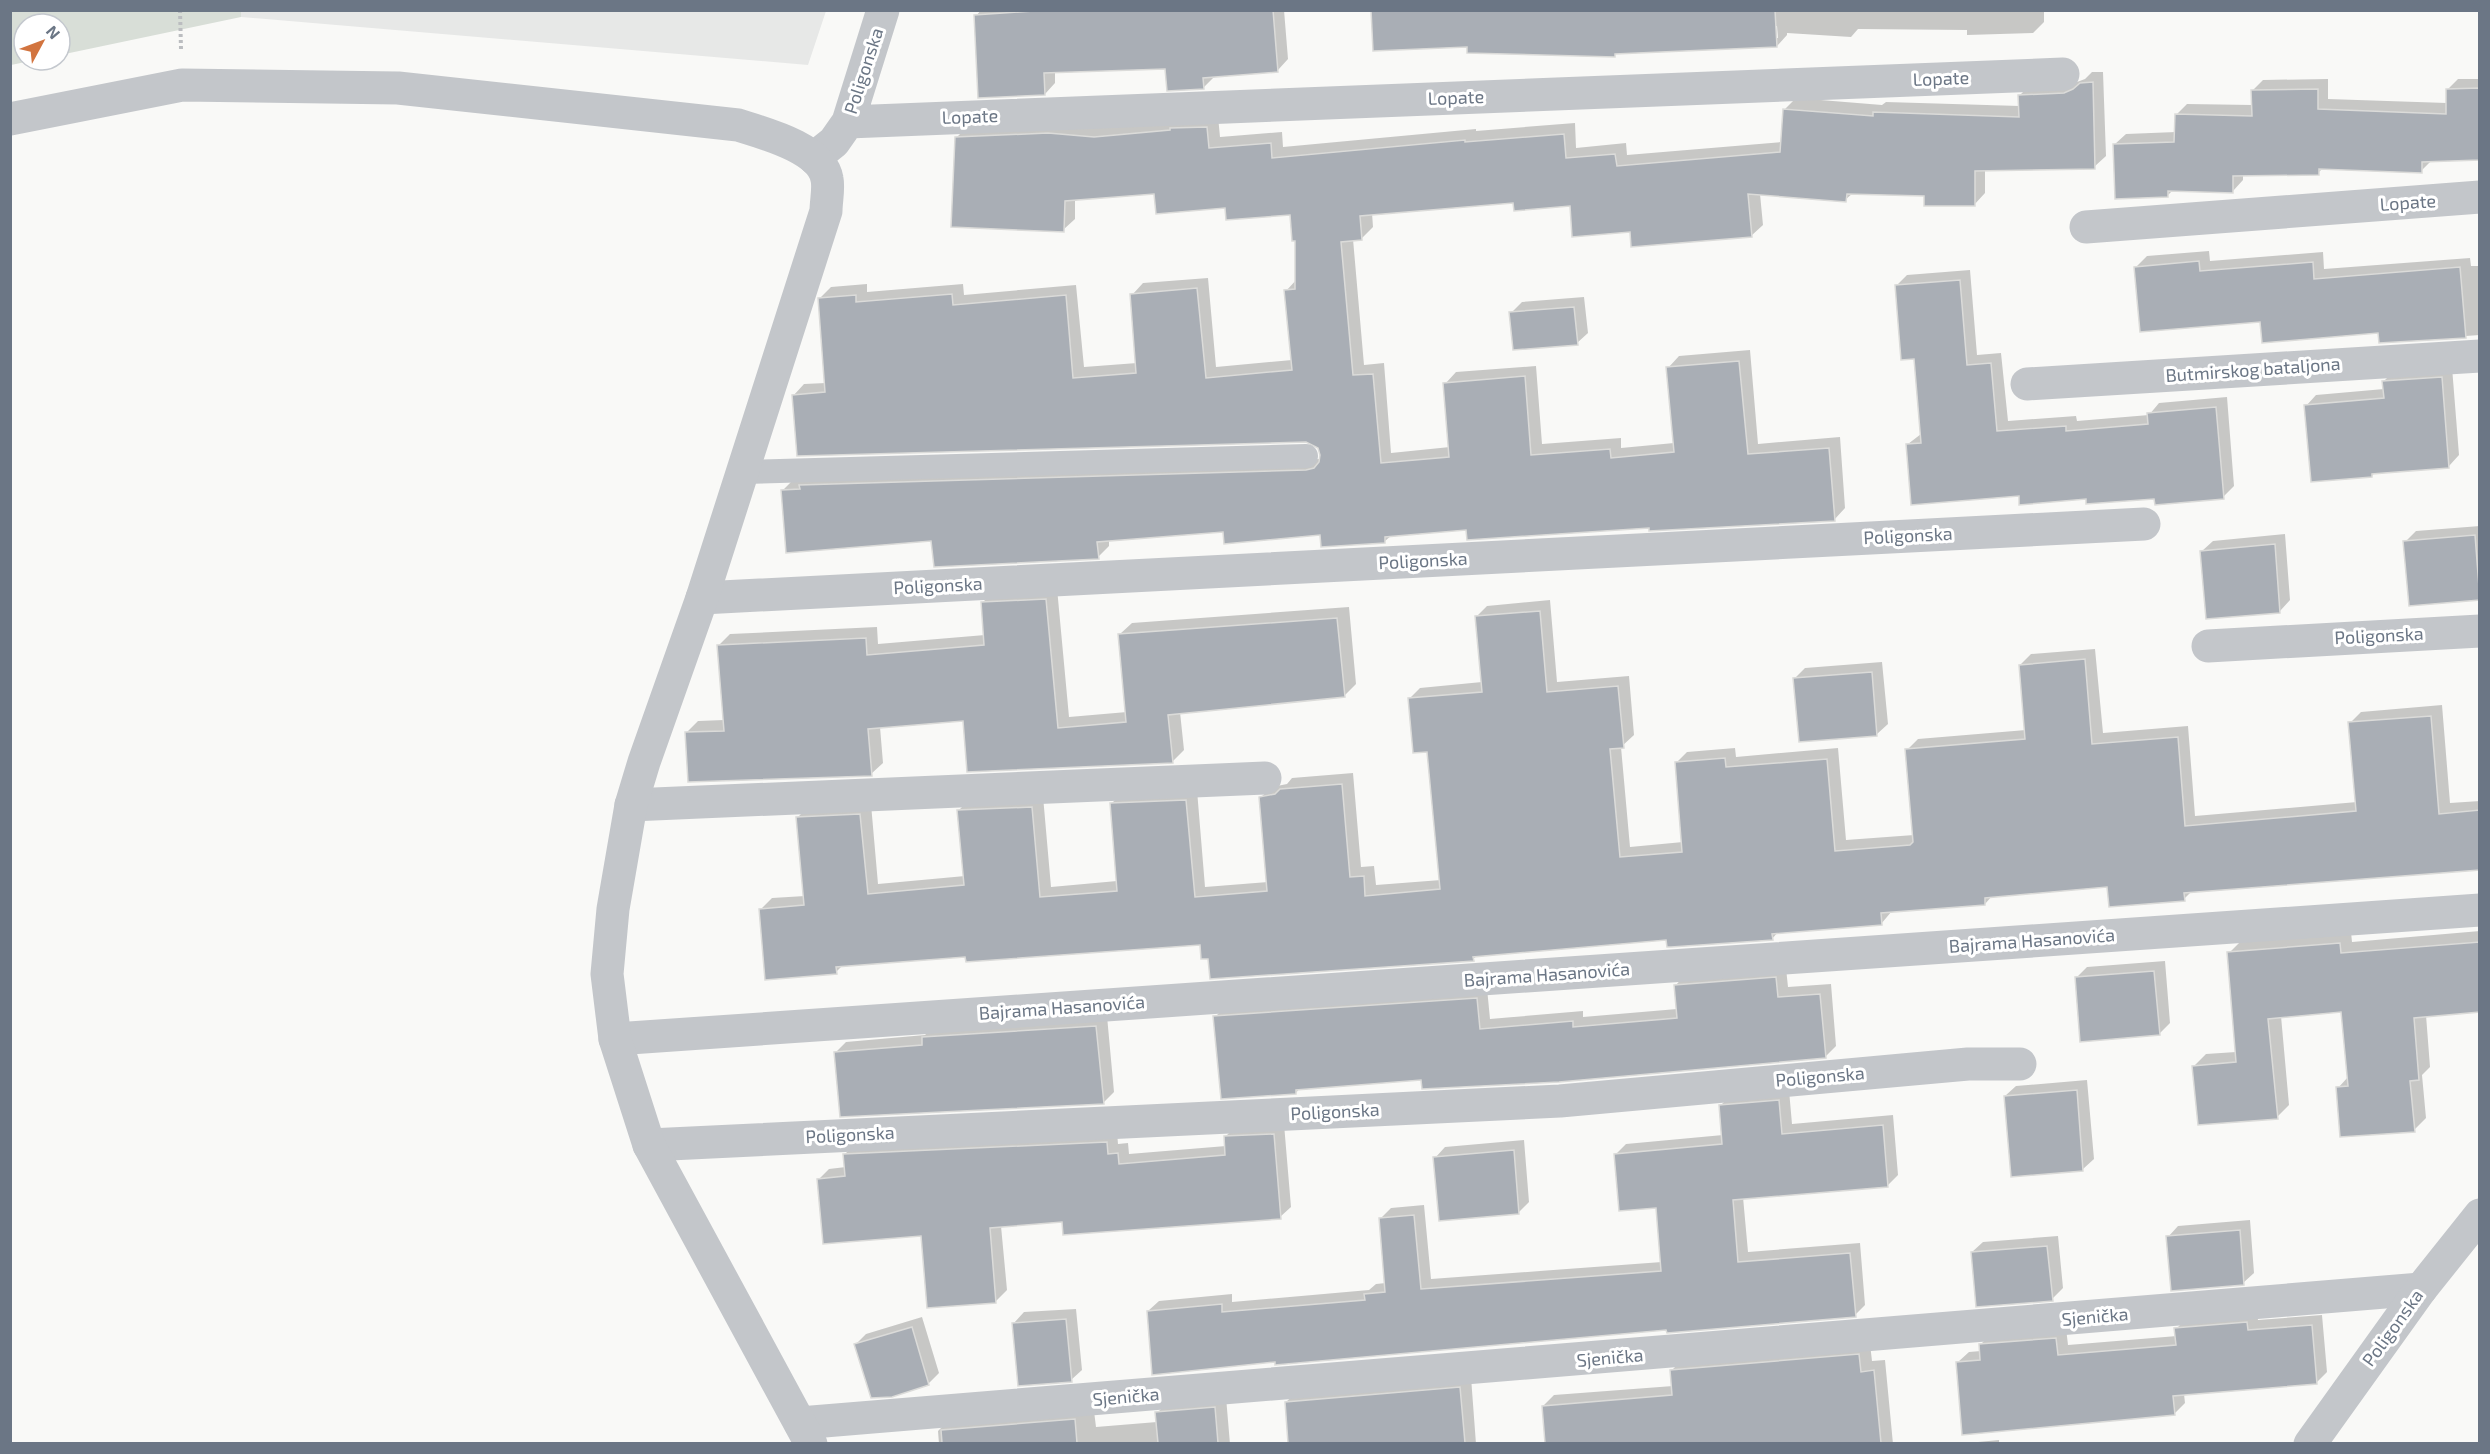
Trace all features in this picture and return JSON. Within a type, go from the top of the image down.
[{"type":"street","name":"Poligonska","points":[[814,158],[834,142],[848,122],[883,10]]},
{"type":"street","name":"Lopate","points":[[848,122],[2063,74]]},
{"type":"street","points":[[10,119],[182,86],[398,88],[738,125],[779,138],[814,158],[827,177],[826,212],[702,598],[631,805],[613,909],[607,974],[615,1039],[648,1145],[805,1433]]},
{"type":"street","name":"Lopate","points":[[2086,227],[2480,197]]},
{"type":"street","name":"Butmirskog bataljona","points":[[2027,384],[2480,356]]},
{"type":"street","name":"Poligonska","points":[[702,598],[2144,524]]},
{"type":"street","name":"Poligonska","points":[[2208,646],[2480,631]]},
{"type":"street","points":[[631,805],[1265,778]]},
{"type":"street","name":"Bajrama Hasanovića","points":[[615,1039],[2480,910]]},
{"type":"street","name":"Poligonska","points":[[648,1145],[1560,1101],[1968,1064],[2020,1064]]},
{"type":"street","name":"Poligonska","points":[[2310,1443],[2421,1289],[2480,1215]]},
{"type":"street","name":"Sjenička","points":[[805,1433],[1684,1352],[2421,1289]]},
{"type":"lane","points":[[742,472],[1306,456]]},
{"type":"shaded area","points":[[11,10],[241,10],[241,17],[72,52],[72,12],[12,12],[11,65]]},
{"type":"shaded area","points":[[241,10],[826,11],[808,65],[241,17]]},
{"type":"building","points":[[1048,10],[1273,10],[1278,72],[1203,78],[1204,89],[1167,91],[1165,69],[1044,73],[1045,95],[978,98],[974,15]]},
{"type":"building","points":[[1371,10],[1775,10],[1777,47],[1615,54],[1615,57],[1467,53],[1467,47],[1373,51]]},
{"type":"building","points":[[2093,82],[2095,169],[1975,171],[1975,206],[1924,206],[1924,196],[1847,194],[1846,202],[1748,194],[1752,237],[1631,247],[1630,232],[1572,237],[1570,206],[1514,211],[1513,203],[1360,216],[1362,240],[1341,242],[1353,375],[1373,374],[1381,463],[1449,457],[1443,383],[1525,376],[1531,455],[1610,449],[1611,458],[1674,452],[1666,367],[1739,361],[1748,454],[1829,448],[1835,521],[1649,531],[1649,528],[1467,540],[1466,530],[1385,537],[1385,543],[1321,547],[1320,535],[1224,544],[1223,532],[1097,542],[1099,559],[934,567],[931,541],[786,553],[781,490],[800,489],[799,485],[1306,470],[1314,468],[1319,462],[1318,448],[1306,442],[797,456],[792,395],[825,392],[818,298],[856,295],[856,302],[952,294],[953,305],[1066,295],[1073,378],[1136,373],[1130,294],[1197,288],[1206,378],[1292,370],[1284,290],[1295,289],[1295,241],[1292,241],[1290,215],[1226,220],[1225,208],[1156,214],[1154,194],[1065,201],[1064,232],[951,227],[955,137],[1048,133],[1094,137],[1170,130],[1170,128],[1207,127],[1209,148],[1271,143],[1272,158],[1465,140],[1465,142],[1564,134],[1566,158],[1615,154],[1617,166],[1780,152],[1783,109],[1873,116],[1873,112],[2019,117],[2018,95],[2064,93],[2080,83]]},
{"type":"building","points":[[2480,88],[2480,160],[2422,162],[2422,173],[2319,169],[2319,175],[2233,176],[2233,193],[2168,191],[2168,197],[2115,199],[2113,144],[2174,142],[2175,114],[2252,116],[2251,90],[2318,89],[2318,109],[2446,114],[2446,89]]},
{"type":"building","points":[[2199,261],[2200,271],[2313,262],[2314,279],[2460,267],[2466,338],[2379,343],[2378,333],[2262,343],[2260,322],[2140,332],[2134,267]]},
{"type":"building","points":[[1960,280],[1967,365],[1991,363],[1997,431],[2066,426],[2066,431],[2148,424],[2147,413],[2216,407],[2224,499],[2155,505],[2154,499],[2086,504],[2086,499],[2019,505],[2019,496],[1911,505],[1906,444],[1921,443],[1914,359],[1901,360],[1895,285]]},
{"type":"building","points":[[1574,307],[1578,345],[1513,350],[1509,312]]},
{"type":"building","points":[[2442,377],[2449,468],[2372,474],[2372,477],[2311,482],[2304,405],[2384,398],[2382,381]]},
{"type":"building","points":[[2475,535],[2480,600],[2409,606],[2403,541]]},
{"type":"building","points":[[2275,544],[2280,613],[2206,619],[2200,551]]},
{"type":"building","points":[[1046,599],[1058,728],[1126,722],[1118,634],[1337,618],[1345,697],[1168,715],[1173,763],[967,772],[963,721],[868,729],[872,776],[688,782],[685,732],[724,731],[717,645],[866,638],[867,655],[984,645],[981,602]]},
{"type":"building","points":[[1540,611],[1547,692],[1618,686],[1624,748],[1610,749],[1620,857],[1682,852],[1675,762],[1725,758],[1726,767],[1827,759],[1835,851],[1910,845],[1913,842],[1905,749],[2025,739],[2019,665],[2085,659],[2092,744],[2178,737],[2185,826],[2356,811],[2348,722],[2431,716],[2439,814],[2480,810],[2480,870],[2184,893],[2185,901],[2109,907],[2107,887],[1985,898],[1985,905],[1881,913],[1882,925],[1772,934],[1773,940],[1667,947],[1666,940],[1473,957],[1474,961],[1210,979],[1208,959],[1201,959],[1200,945],[966,962],[965,957],[836,967],[837,974],[765,980],[759,909],[804,905],[796,817],[860,814],[868,894],[964,885],[957,810],[1032,807],[1040,897],[1117,891],[1110,803],[1186,800],[1195,897],[1267,891],[1259,797],[1275,794],[1280,789],[1342,784],[1350,877],[1364,876],[1365,896],[1440,889],[1427,752],[1413,753],[1408,698],[1482,692],[1475,616]]},
{"type":"building","points":[[1872,672],[1877,736],[1799,742],[1793,678]]},
{"type":"building","points":[[2480,942],[2480,1012],[2414,1018],[2419,1080],[2410,1081],[2415,1132],[2340,1137],[2336,1087],[2348,1086],[2341,1012],[2268,1019],[2278,1119],[2198,1125],[2192,1066],[2236,1062],[2227,952],[2340,943],[2341,953]]},
{"type":"building","points":[[2154,971],[2160,1035],[2080,1042],[2075,977]]},
{"type":"building","points":[[1776,977],[1778,997],[1820,994],[1826,1058],[1559,1082],[1422,1089],[1421,1080],[1296,1090],[1296,1094],[1221,1099],[1213,1016],[1477,998],[1480,1029],[1573,1021],[1573,1027],[1677,1018],[1674,985]]},
{"type":"building","points":[[1096,1026],[1104,1104],[840,1117],[834,1052],[922,1045],[922,1037]]},
{"type":"building","points":[[2077,1090],[2083,1171],[2011,1177],[2004,1096]]},
{"type":"building","points":[[1779,1100],[1782,1134],[1883,1125],[1888,1187],[1733,1200],[1738,1262],[1850,1253],[1856,1317],[1667,1333],[1666,1330],[1275,1365],[1275,1362],[1152,1375],[1147,1311],[1222,1304],[1222,1312],[1365,1300],[1364,1294],[1385,1292],[1379,1218],[1414,1215],[1421,1289],[1661,1271],[1656,1208],[1619,1211],[1614,1154],[1722,1144],[1719,1105]]},
{"type":"building","points":[[1274,1134],[1281,1219],[1063,1235],[1062,1222],[990,1228],[996,1303],[927,1308],[921,1236],[823,1244],[817,1179],[845,1176],[843,1154],[1107,1142],[1108,1154],[1118,1153],[1119,1164],[1225,1155],[1224,1136]]},
{"type":"building","points":[[1514,1150],[1519,1214],[1439,1221],[1433,1157]]},
{"type":"building","points":[[2240,1230],[2244,1285],[2171,1291],[2166,1236]]},
{"type":"building","points":[[2047,1246],[2053,1301],[1976,1307],[1971,1252]]},
{"type":"building","points":[[1066,1319],[1072,1382],[1018,1386],[1012,1323]]},
{"type":"building","points":[[2247,1322],[2248,1330],[2312,1325],[2317,1384],[2173,1396],[2175,1415],[1962,1435],[1956,1362],[1980,1360],[1979,1344],[2056,1338],[2058,1355],[2176,1345],[2174,1328]]},
{"type":"building","points":[[912,1327],[929,1385],[892,1397],[871,1398],[854,1344]]},
{"type":"building","points":[[1859,1354],[1861,1372],[1874,1370],[1881,1443],[1545,1443],[1542,1406],[1672,1395],[1670,1370]]},
{"type":"building","points":[[1460,1387],[1465,1443],[1288,1443],[1285,1402]]},
{"type":"building","points":[[1215,1407],[1218,1443],[1158,1443],[1155,1412]]},
{"type":"building","points":[[1075,1419],[1077,1443],[942,1443],[941,1430]]}]
